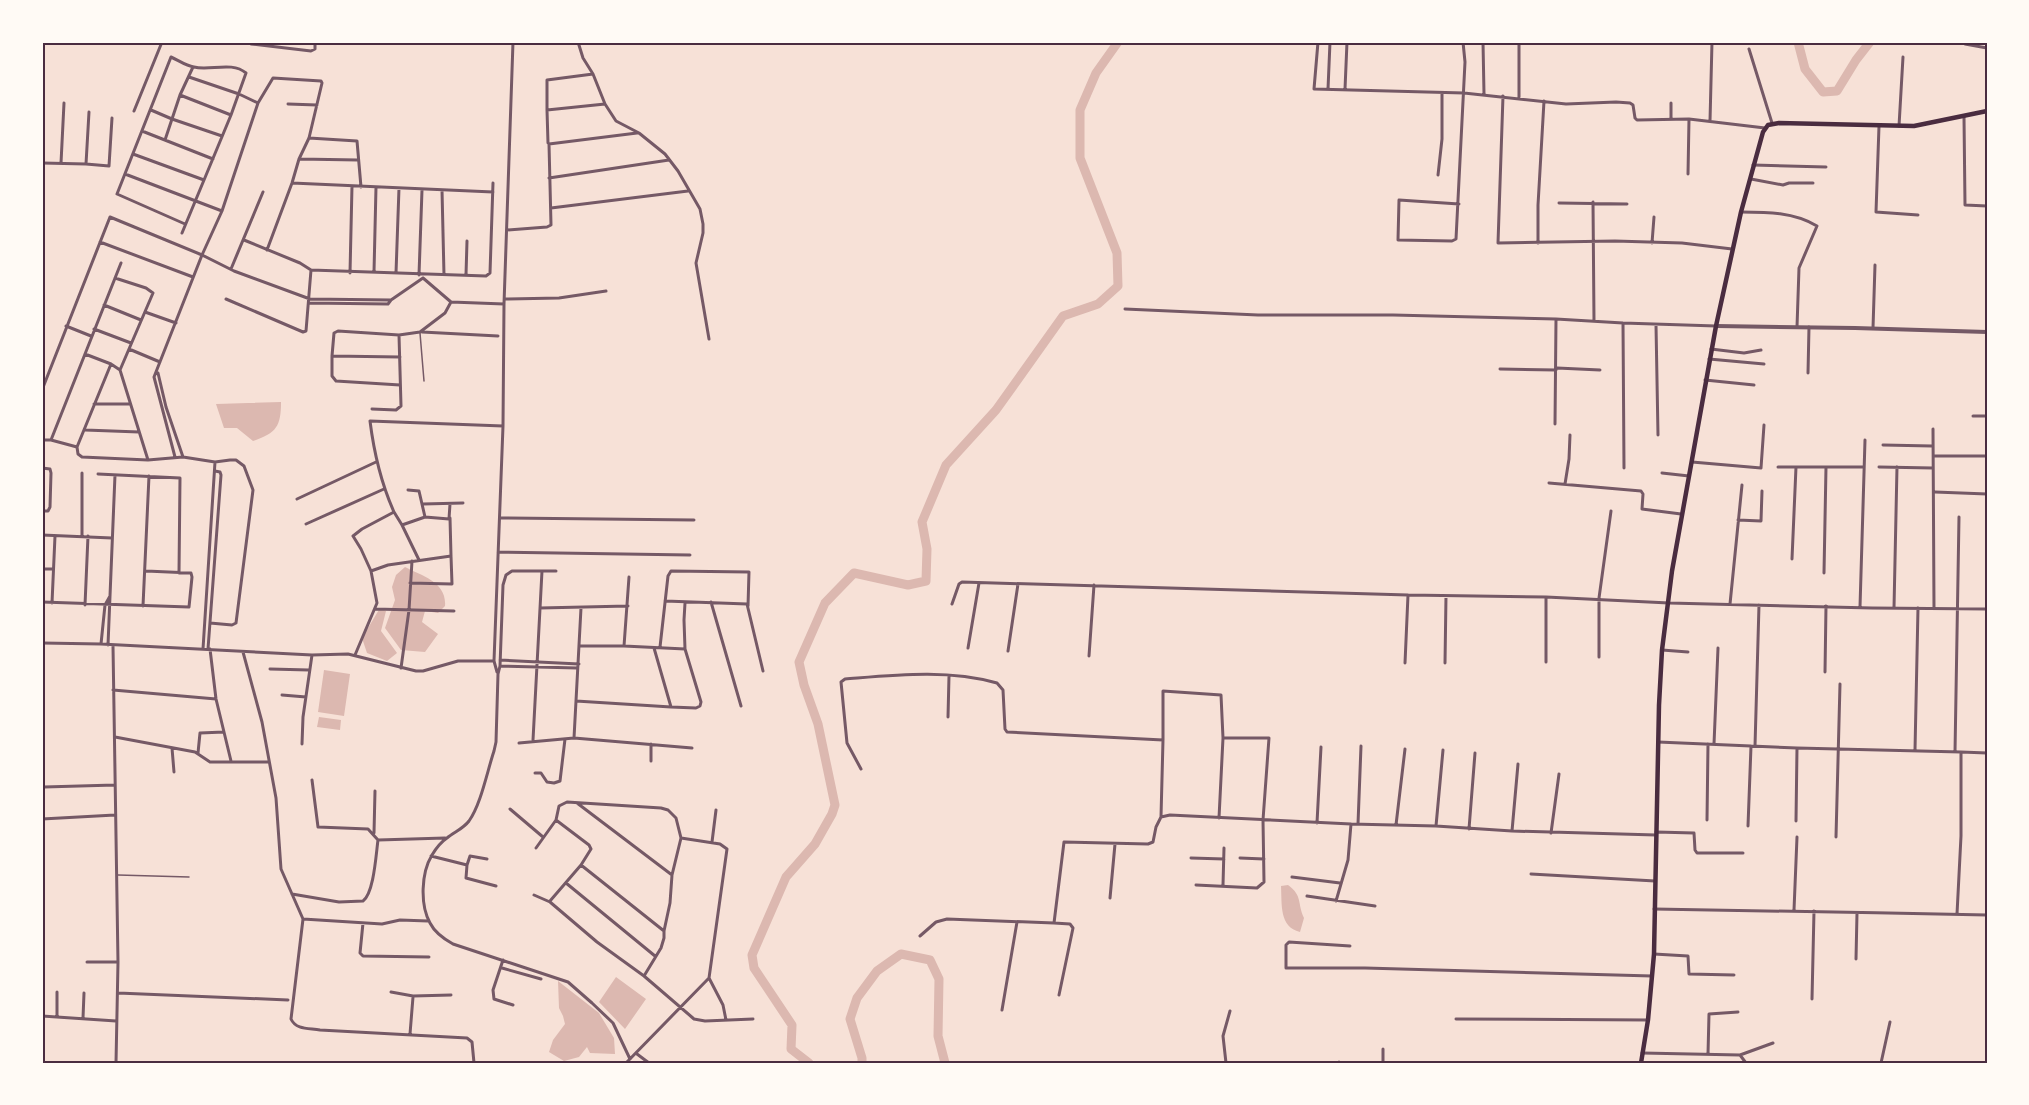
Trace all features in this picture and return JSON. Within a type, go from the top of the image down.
[{"type":"main road","points":[[1641,1063],[1648,1020],[1654,954],[1654,880],[1662,650],[1681,514],[1709,359],[1749,179],[1766,128],[1772,123],[1923,125],[1987,112]]},
{"type":"street","points":[[134,111],[162,42]]},
{"type":"street","points":[[251,44],[311,51],[314,50],[315,42]]},
{"type":"street","points":[[498,674],[494,661],[513,42]]},
{"type":"street","points":[[578,42],[583,58],[593,74],[605,104],[616,121],[639,133],[665,153],[697,202],[704,224],[696,263],[709,339]]},
{"type":"street","points":[[1318,42],[1314,89],[1484,94],[1579,104],[1630,103],[1633,105],[1636,119],[1689,119],[1766,128]]},
{"type":"street","points":[[1328,89],[1330,42]]},
{"type":"street","points":[[1345,89],[1347,42]]},
{"type":"street","points":[[1458,204],[1399,200],[1398,240],[1455,241],[1458,204],[1464,93],[1463,42]]},
{"type":"street","points":[[1483,42],[1484,94]]},
{"type":"street","points":[[1519,42],[1519,98]]},
{"type":"street","points":[[1710,121],[1712,42]]},
{"type":"street","points":[[1965,44],[1987,48]]},
{"type":"street","points":[[1749,50],[1772,123]]},
{"type":"street","points":[[182,233],[246,73],[244,70],[231,67],[193,67],[171,57],[152,110],[117,191],[119,196],[185,224]]},
{"type":"street","points":[[1899,126],[1904,57]]},
{"type":"street","points":[[165,140],[180,95],[193,67]]},
{"type":"street","points":[[507,230],[549,227],[551,208],[547,81],[593,74]]},
{"type":"street","points":[[189,77],[258,103]]},
{"type":"street","points":[[176,457],[154,377],[202,255],[222,211],[258,103],[273,78],[321,81],[309,138],[299,159],[267,250]]},
{"type":"street","points":[[1438,176],[1443,93]]},
{"type":"street","points":[[180,95],[231,115]]},
{"type":"street","points":[[1503,96],[1497,242],[1682,243],[1732,249]]},
{"type":"street","points":[[1538,243],[1544,101]]},
{"type":"street","points":[[61,163],[64,103]]},
{"type":"street","points":[[1671,103],[1671,119]]},
{"type":"street","points":[[288,104],[317,105]]},
{"type":"street","points":[[547,110],[605,104]]},
{"type":"street","points":[[152,110],[222,136]]},
{"type":"street","points":[[86,164],[89,112]]},
{"type":"street","points":[[1964,117],[1965,205],[1987,206]]},
{"type":"street","points":[[42,163],[109,166],[112,118]]},
{"type":"street","points":[[1688,174],[1689,119]]},
{"type":"street","points":[[1879,126],[1876,212],[1918,215]]},
{"type":"street","points":[[142,131],[213,159]]},
{"type":"street","points":[[548,145],[552,142],[639,133]]},
{"type":"street","points":[[309,138],[356,140],[359,144],[361,187]]},
{"type":"street","points":[[133,154],[204,180]]},
{"type":"street","points":[[299,159],[358,160]]},
{"type":"street","points":[[549,178],[669,160]]},
{"type":"street","points":[[1753,165],[1826,167]]},
{"type":"street","points":[[125,174],[222,211]]},
{"type":"street","points":[[1749,179],[1782,185],[1812,183]]},
{"type":"street","points":[[292,183],[493,192]]},
{"type":"street","points":[[244,240],[300,263],[311,270],[421,277],[486,276],[490,273],[493,183]]},
{"type":"street","points":[[350,273],[352,186]]},
{"type":"street","points":[[374,273],[376,187]]},
{"type":"street","points":[[396,274],[399,188]]},
{"type":"street","points":[[421,277],[422,190]]},
{"type":"street","points":[[442,190],[444,275]]},
{"type":"street","points":[[551,208],[688,191]]},
{"type":"street","points":[[231,269],[263,192]]},
{"type":"street","points":[[1593,202],[1594,321]]},
{"type":"street","points":[[1559,203],[1627,204]]},
{"type":"street","points":[[1741,212],[1786,214],[1817,226],[1799,268],[1797,327]]},
{"type":"street","points":[[42,390],[108,219],[111,217],[309,301],[391,300],[421,277]]},
{"type":"street","points":[[1652,243],[1654,217]]},
{"type":"street","points":[[466,275],[467,241]]},
{"type":"street","points":[[100,242],[194,278]]},
{"type":"street","points":[[51,440],[121,263]]},
{"type":"street","points":[[1873,328],[1875,265]]},
{"type":"street","points":[[226,299],[300,332],[306,331],[311,270]]},
{"type":"street","points":[[421,277],[451,302],[505,302],[559,298],[606,291]]},
{"type":"street","points":[[115,278],[153,292],[120,370],[148,460]]},
{"type":"street","points":[[420,332],[444,312],[451,302]]},
{"type":"street","points":[[104,305],[141,320]]},
{"type":"street","points":[[1125,309],[1258,315],[1393,315],[1556,319],[1656,325],[1987,332]]},
{"type":"street","points":[[145,312],[176,323]]},
{"type":"street","points":[[1555,424],[1556,319]]},
{"type":"street","points":[[1623,323],[1624,468]]},
{"type":"street","points":[[1656,325],[1658,435]]},
{"type":"street","points":[[66,326],[92,336]]},
{"type":"street","points":[[1808,373],[1809,327]]},
{"type":"street","points":[[94,329],[131,343]]},
{"type":"street","points":[[400,385],[336,381],[332,376],[335,331],[498,336]]},
{"type":"street","points":[[372,409],[400,409],[399,334]]},
{"type":"street","points":[[129,349],[160,362]]},
{"type":"street","points":[[1711,349],[1744,353],[1761,350]]},
{"type":"street","points":[[85,354],[120,370]]},
{"type":"street","points":[[332,356],[400,357]]},
{"type":"street","points":[[1709,359],[1764,364]]},
{"type":"street","points":[[111,364],[77,447],[78,454],[82,457],[148,460],[176,457],[215,462],[230,460],[244,466],[253,490],[236,623],[232,626],[210,623]]},
{"type":"street","points":[[1500,369],[1600,370]]},
{"type":"street","points":[[158,371],[166,407],[183,457]]},
{"type":"street","points":[[1705,380],[1754,385]]},
{"type":"street","points":[[94,404],[129,404]]},
{"type":"street","points":[[162,409],[166,407]]},
{"type":"street","points":[[1972,416],[1987,416]]},
{"type":"street","points":[[419,560],[384,489],[376,462],[370,421],[503,426]]},
{"type":"street","points":[[1692,462],[1761,468],[1764,425]]},
{"type":"street","points":[[1933,429],[1934,607]]},
{"type":"street","points":[[85,430],[139,432]]},
{"type":"street","points":[[1565,484],[1570,435]]},
{"type":"street","points":[[42,440],[77,447]]},
{"type":"street","points":[[1860,608],[1865,440]]},
{"type":"street","points":[[1883,445],[1932,446]]},
{"type":"street","points":[[1933,456],[1987,456]]},
{"type":"street","points":[[215,462],[207,649],[231,761]]},
{"type":"street","points":[[297,499],[376,462]]},
{"type":"street","points":[[1778,467],[1863,467]]},
{"type":"street","points":[[1792,559],[1796,467]]},
{"type":"street","points":[[1824,573],[1826,467]]},
{"type":"street","points":[[1879,467],[1933,468]]},
{"type":"street","points":[[1894,608],[1897,467]]},
{"type":"street","points":[[42,468],[48,468],[51,473],[50,508],[42,511]]},
{"type":"street","points":[[207,649],[221,475],[220,472],[214,471]]},
{"type":"street","points":[[82,473],[82,536]]},
{"type":"street","points":[[1662,473],[1689,476]]},
{"type":"street","points":[[98,474],[179,477],[181,480],[179,573]]},
{"type":"street","points":[[115,475],[109,626],[116,785],[118,962],[116,1063]]},
{"type":"street","points":[[143,606],[148,476]]},
{"type":"street","points":[[1549,483],[1641,491],[1643,494],[1642,509],[1681,514]]},
{"type":"street","points":[[1730,604],[1742,485]]},
{"type":"street","points":[[306,524],[384,489]]},
{"type":"street","points":[[408,490],[419,491],[425,518]]},
{"type":"street","points":[[1738,520],[1761,522],[1762,492]]},
{"type":"street","points":[[1935,492],[1987,494]]},
{"type":"street","points":[[423,504],[463,503]]},
{"type":"street","points":[[410,583],[452,584],[450,504]]},
{"type":"street","points":[[1599,657],[1599,598],[1611,511]]},
{"type":"street","points":[[355,655],[377,603],[370,571],[362,549],[353,536],[394,512]]},
{"type":"street","points":[[1955,752],[1959,517]]},
{"type":"street","points":[[402,525],[425,518],[450,518]]},
{"type":"street","points":[[500,518],[694,520]]},
{"type":"street","points":[[42,535],[112,538]]},
{"type":"street","points":[[52,603],[54,535]]},
{"type":"street","points":[[85,604],[88,536]]},
{"type":"street","points":[[498,552],[690,555]]},
{"type":"street","points":[[370,571],[412,561],[451,556]]},
{"type":"street","points":[[400,668],[409,610],[412,561]]},
{"type":"street","points":[[42,569],[54,569]]},
{"type":"street","points":[[42,602],[189,607],[191,573],[146,571]]},
{"type":"street","points":[[556,571],[512,571],[506,575],[503,585],[496,742],[469,821],[446,838],[426,868],[424,899],[429,921],[442,938],[453,944],[568,982],[613,1023],[630,1059]]},
{"type":"street","points":[[533,740],[542,571]]},
{"type":"street","points":[[660,647],[668,576],[671,571],[749,573],[748,606],[763,671]]},
{"type":"street","points":[[624,646],[629,577]]},
{"type":"street","points":[[952,604],[960,583],[979,583],[1408,596],[1599,598],[1669,603],[1860,608],[1987,609]]},
{"type":"street","points":[[968,648],[979,583]]},
{"type":"street","points":[[1008,651],[1018,584]]},
{"type":"street","points":[[1089,656],[1094,585]]},
{"type":"street","points":[[101,644],[105,605],[110,596]]},
{"type":"street","points":[[1405,663],[1408,596]]},
{"type":"street","points":[[1445,663],[1446,596]]},
{"type":"street","points":[[1546,597],[1546,662]]},
{"type":"street","points":[[665,601],[747,604],[748,606]]},
{"type":"street","points":[[711,602],[741,706]]},
{"type":"street","points":[[576,701],[696,708],[701,705],[685,649],[686,603]]},
{"type":"street","points":[[1749,826],[1759,604]]},
{"type":"street","points":[[540,608],[628,606]]},
{"type":"street","points":[[1825,672],[1826,606]]},
{"type":"street","points":[[574,738],[581,608]]},
{"type":"street","points":[[1915,750],[1918,608]]},
{"type":"street","points":[[375,609],[454,611]]},
{"type":"street","points":[[102,627],[109,626]]},
{"type":"street","points":[[42,643],[355,655],[400,668],[423,671],[458,661],[494,661]]},
{"type":"street","points":[[579,646],[685,649]]},
{"type":"street","points":[[654,648],[670,707]]},
{"type":"street","points":[[1714,744],[1718,648]]},
{"type":"street","points":[[1662,650],[1688,652]]},
{"type":"street","points":[[243,652],[262,722],[279,820],[281,869],[303,919],[291,1019],[298,1027],[320,1030],[469,1038],[473,1044],[474,1063]]},
{"type":"street","points":[[302,744],[312,655]]},
{"type":"street","points":[[500,660],[578,666]]},
{"type":"street","points":[[500,666],[578,666]]},
{"type":"street","points":[[270,669],[309,670]]},
{"type":"street","points":[[861,769],[847,742],[841,682],[892,674],[949,676],[988,681],[1002,687],[1007,732],[1163,740]]},
{"type":"street","points":[[948,717],[949,676]]},
{"type":"street","points":[[1836,837],[1840,684]]},
{"type":"street","points":[[113,690],[216,699]]},
{"type":"street","points":[[1054,923],[1064,842],[1150,844],[1154,841],[1156,826],[1161,817],[1163,691],[1221,695],[1223,738],[1219,818]]},
{"type":"street","points":[[282,695],[306,697]]},
{"type":"street","points":[[198,753],[200,734],[224,732]]},
{"type":"street","points":[[115,737],[198,753],[210,762],[269,762]]},
{"type":"street","points":[[519,743],[574,738],[692,748]]},
{"type":"street","points":[[1196,885],[1257,888],[1264,882],[1263,820],[1269,738],[1223,738]]},
{"type":"street","points":[[535,773],[541,773],[547,782],[560,781],[565,739]]},
{"type":"street","points":[[1658,742],[1987,753]]},
{"type":"street","points":[[651,744],[651,761]]},
{"type":"street","points":[[1707,820],[1708,744]]},
{"type":"street","points":[[1358,824],[1361,746]]},
{"type":"street","points":[[1317,823],[1321,747]]},
{"type":"street","points":[[172,748],[174,771]]},
{"type":"street","points":[[1796,821],[1797,748]]},
{"type":"street","points":[[1396,825],[1404,749]]},
{"type":"street","points":[[1436,826],[1443,750]]},
{"type":"street","points":[[1956,914],[1961,836],[1961,752]]},
{"type":"street","points":[[1469,829],[1475,753]]},
{"type":"street","points":[[1512,831],[1518,764]]},
{"type":"street","points":[[1551,833],[1559,774]]},
{"type":"street","points":[[292,894],[339,902],[366,900],[369,894],[378,840],[368,829],[318,827],[312,780]]},
{"type":"street","points":[[44,787],[116,785]]},
{"type":"street","points":[[374,834],[375,791]]},
{"type":"street","points":[[576,802],[672,875]]},
{"type":"street","points":[[536,848],[556,820],[560,804],[576,802],[661,808],[668,810],[676,818],[681,837],[672,875],[664,938],[644,976]]},
{"type":"street","points":[[510,809],[543,837]]},
{"type":"street","points":[[712,842],[716,810]]},
{"type":"street","points":[[1161,817],[1170,815],[1551,833],[1694,833],[1697,853],[1743,853]]},
{"type":"street","points":[[42,819],[116,816]]},
{"type":"street","points":[[550,902],[590,851],[589,845],[556,820]]},
{"type":"street","points":[[1336,900],[1348,860],[1351,824]]},
{"type":"street","points":[[681,837],[724,845],[727,853],[709,978],[723,1005],[726,1020]]},
{"type":"street","points":[[1794,910],[1797,837]]},
{"type":"street","points":[[378,840],[446,838]]},
{"type":"street","points":[[1110,898],[1115,844]]},
{"type":"street","points":[[1223,885],[1224,848]]},
{"type":"street","points":[[432,856],[466,865]]},
{"type":"street","points":[[487,858],[470,856],[466,865],[466,878],[496,886]]},
{"type":"street","points":[[1191,858],[1224,860]]},
{"type":"street","points":[[1240,858],[1264,859]]},
{"type":"street","points":[[581,865],[664,931]]},
{"type":"street","points":[[1531,874],[1654,880]]},
{"type":"street","points":[[1292,877],[1340,883]]},
{"type":"street","points":[[566,883],[656,956]]},
{"type":"street","points":[[534,895],[550,902],[597,942],[644,976],[679,1007],[699,1020],[753,1019]]},
{"type":"street","points":[[1307,896],[1375,906]]},
{"type":"street","points":[[1654,909],[1987,915]]},
{"type":"street","points":[[1812,999],[1815,911]]},
{"type":"street","points":[[1856,959],[1857,913]]},
{"type":"street","points":[[303,919],[382,924],[400,920],[429,921]]},
{"type":"street","points":[[920,936],[936,922],[947,919],[1070,924],[1073,928],[1059,995]]},
{"type":"street","points":[[1002,1010],[1017,922]]},
{"type":"street","points":[[363,923],[360,952],[363,956],[429,957]]},
{"type":"street","points":[[1350,946],[1289,942],[1286,945],[1286,968],[1652,976]]},
{"type":"street","points":[[1654,954],[1689,956],[1689,974],[1734,975]]},
{"type":"street","points":[[503,960],[493,990],[494,999],[513,1005]]},
{"type":"street","points":[[87,962],[118,962]]},
{"type":"street","points":[[501,968],[541,979]]},
{"type":"street","points":[[626,1063],[709,978]]},
{"type":"street","points":[[57,992],[57,1017]]},
{"type":"street","points":[[391,992],[413,996],[452,995]]},
{"type":"street","points":[[83,1018],[84,993]]},
{"type":"street","points":[[118,993],[288,1000]]},
{"type":"street","points":[[410,1034],[413,996]]},
{"type":"street","points":[[1226,1063],[1223,1036],[1230,1011]]},
{"type":"street","points":[[1708,1054],[1709,1014],[1738,1012]]},
{"type":"street","points":[[42,1016],[116,1021]]},
{"type":"street","points":[[1456,1019],[1648,1020]]},
{"type":"street","points":[[1881,1063],[1890,1022]]},
{"type":"street","points":[[1642,1053],[1740,1055],[1773,1043]]},
{"type":"street","points":[[1383,1050],[1383,1063]]},
{"type":"street","points":[[637,1054],[649,1063]]},
{"type":"street","points":[[1740,1055],[1746,1063]]},
{"type":"lane","points":[[420,332],[424,381]]},
{"type":"lane","points":[[117,875],[189,877]]},
{"type":"shaded area","points":[[281,402],[280,418],[276,428],[253,441],[237,428],[224,428],[216,404]]},
{"type":"shaded area","points":[[405,567],[438,585],[445,598],[445,606],[438,613],[425,611],[422,622],[438,634],[425,652],[401,650],[385,628],[395,600],[392,587],[396,575]]},
{"type":"shaded area","points":[[380,608],[386,611],[381,631],[397,653],[387,661],[367,653],[362,638]]},
{"type":"shaded area","points":[[324,670],[350,674],[344,716],[318,712]]},
{"type":"shaded area","points":[[319,717],[341,720],[340,730],[317,727]]},
{"type":"shaded area","points":[[1288,885],[1298,896],[1304,918],[1300,932],[1288,925],[1283,914],[1281,886]]},
{"type":"shaded area","points":[[616,977],[646,999],[625,1029],[599,1002]]},
{"type":"shaded area","points":[[558,981],[599,1013],[614,1038],[615,1054],[590,1053],[587,1047],[579,1057],[564,1061],[549,1052],[553,1040],[565,1024],[559,1008]]},
{"type":"waterway","points":[[809,1063],[791,1049],[792,1025],[754,968],[752,955],[786,877],[815,844],[835,805],[818,724],[804,685],[799,662],[825,603],[854,573],[908,585],[926,581],[927,549],[922,522],[946,465],[996,410],[1063,316],[1098,304],[1118,286],[1117,253],[1080,158],[1080,110],[1096,73],[1118,42]]},
{"type":"waterway","points":[[1798,42],[1805,69],[1823,92],[1837,91],[1870,42]]},
{"type":"waterway","points":[[862,1063],[850,1019],[857,998],[877,971],[901,954],[930,960],[939,979],[938,1036],[945,1063]]}]
